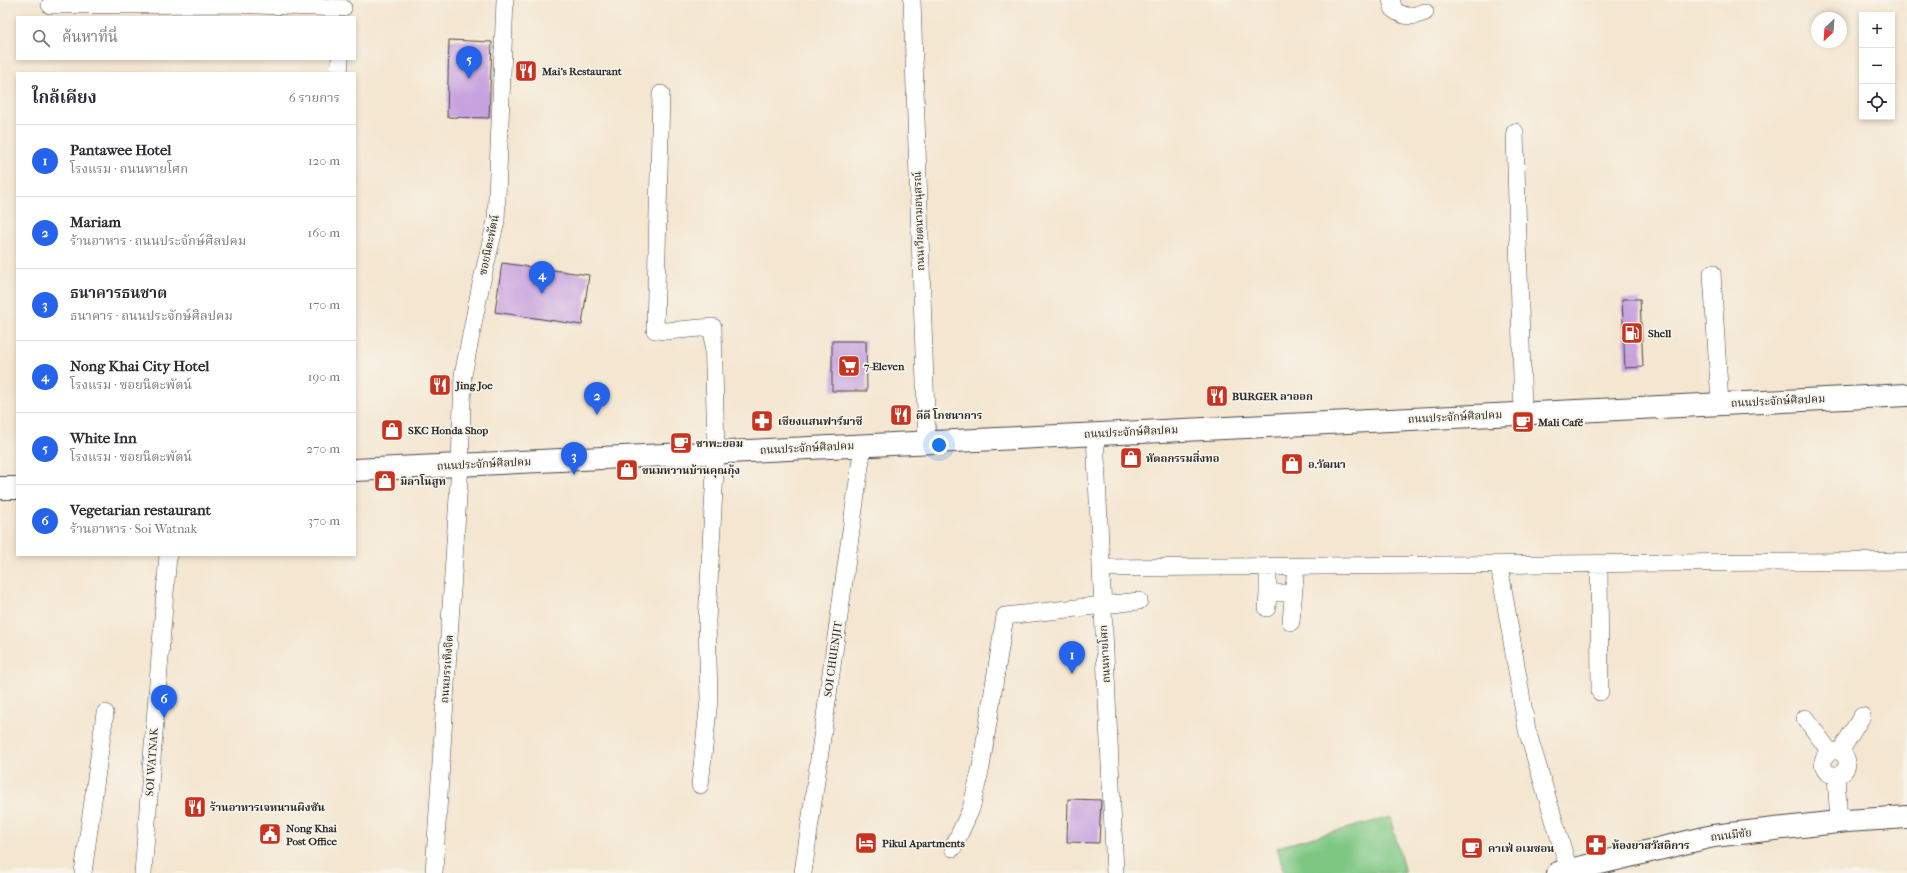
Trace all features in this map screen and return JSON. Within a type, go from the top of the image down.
[{"type":"street","name":"ซอยนิตะพัตน์","points":[[460,465],[463,375],[481,284],[496,221],[505,0]]},
{"type":"street","name":"ถนนเวียดนามอนุสรณ์","points":[[912,0],[927,442]]},
{"type":"street","points":[[1391,0],[1394,10],[1406,16],[1414,16],[1425,12]]},
{"type":"street","points":[[50,5],[230,4],[343,8]]},
{"type":"street","points":[[339,72],[340,60]]},
{"type":"street","points":[[661,94],[655,330],[667,331],[713,327],[716,452],[707,621],[708,700],[700,785]]},
{"type":"street","points":[[1515,132],[1523,413]]},
{"type":"street","points":[[1712,273],[1720,404]]},
{"type":"street","name":"ถนนประจักษ์ศิลปคม","points":[[356,470],[1907,395]]},
{"type":"street","name":"ถนนหายโศก","points":[[1095,434],[1115,873]]},
{"type":"street","name":"SOI CHUENJIT","points":[[803,873],[863,445]]},
{"type":"street","name":"ถนนบรรเทิงจิต","points":[[434,873],[460,465]]},
{"type":"street","points":[[0,488],[16,488]]},
{"type":"street","name":"SOI WATNAK","points":[[143,873],[168,556]]},
{"type":"street","points":[[1101,568],[1907,561]]},
{"type":"street","points":[[1499,564],[1527,730],[1563,871]]},
{"type":"street","points":[[1599,564],[1600,692]]},
{"type":"street","points":[[1292,622],[1296,566]]},
{"type":"street","points":[[1268,567],[1267,601],[1293,593]]},
{"type":"street","points":[[953,848],[971,809],[981,767],[1005,616],[1139,601]]},
{"type":"street","points":[[83,873],[105,713]]},
{"type":"street","points":[[1835,752],[1862,716]]},
{"type":"street","points":[[1806,718],[1835,752],[1845,755],[1848,763],[1846,770],[1836,776],[1839,822]]},
{"type":"street","name":"ถนนมีชัย","points":[[1563,871],[1713,836],[1907,816]]},
{"type":"green space","points":[[1390,817],[1405,873],[1284,873],[1277,847]]},
{"type":"building","points":[[449,40],[492,42],[489,118],[447,117]]},
{"type":"building","points":[[502,263],[589,275],[582,325],[495,312]]},
{"type":"building","name":"Shell","points":[[1622,299],[1640,299],[1643,367],[1625,368]]},
{"type":"building","name":"7-Eleven","points":[[832,341],[866,341],[867,391],[832,391]]},
{"type":"building","points":[[1068,799],[1101,800],[1099,843],[1067,842]]},
{"type":"place","name":"Mai's Restaurant","points":[[526,71]]},
{"type":"place","name":"White Inn","points":[[469,79]]},
{"type":"place","name":"Nong Khai City Hotel","points":[[542,294]]},
{"type":"place","name":"Shell","points":[[1632,333]]},
{"type":"place","name":"7-Eleven","points":[[849,366]]},
{"type":"place","name":"Jing Joe","points":[[440,385]]},
{"type":"place","name":"BURGER ลาออก","points":[[1217,396]]},
{"type":"place","name":"Mariam","points":[[597,415]]},
{"type":"place","name":"ดีดี โภชนาการ","points":[[901,415]]},
{"type":"place","name":"เชียงแสนฟาร์มาซี","points":[[762,421]]},
{"type":"place","name":"Mali Café","points":[[1523,422]]},
{"type":"place","name":"SKC Honda Shop","points":[[392,430]]},
{"type":"place","name":"ชาพะยอม","points":[[681,443]]},
{"type":"place","name":"หัตถกรรมสิ่งทอ","points":[[1131,458]]},
{"type":"place","name":"อ.วัฒนา","points":[[1292,464]]},
{"type":"place","name":"ขนมหวานบ้านคุณกุ้ง","points":[[627,470]]},
{"type":"place","name":"ธนาคารธนชาต","points":[[574,475]]},
{"type":"place","name":"มิลาโนสูท","points":[[385,481]]},
{"type":"place","name":"Pantawee Hotel","points":[[1072,674]]},
{"type":"place","name":"Vegetarian restaurant","points":[[164,718]]},
{"type":"place","name":"ร้านอาหารเจหนานผิงซัน","points":[[195,807]]},
{"type":"place","name":"Nong Khai Post Office","points":[[270,834]]},
{"type":"place","name":"Pikul Apartments","points":[[866,843]]},
{"type":"place","name":"ห้องยาสวัสดิการ","points":[[1596,845]]},
{"type":"place","name":"คาเฟ่ อเมซอน","points":[[1472,848]]}]
